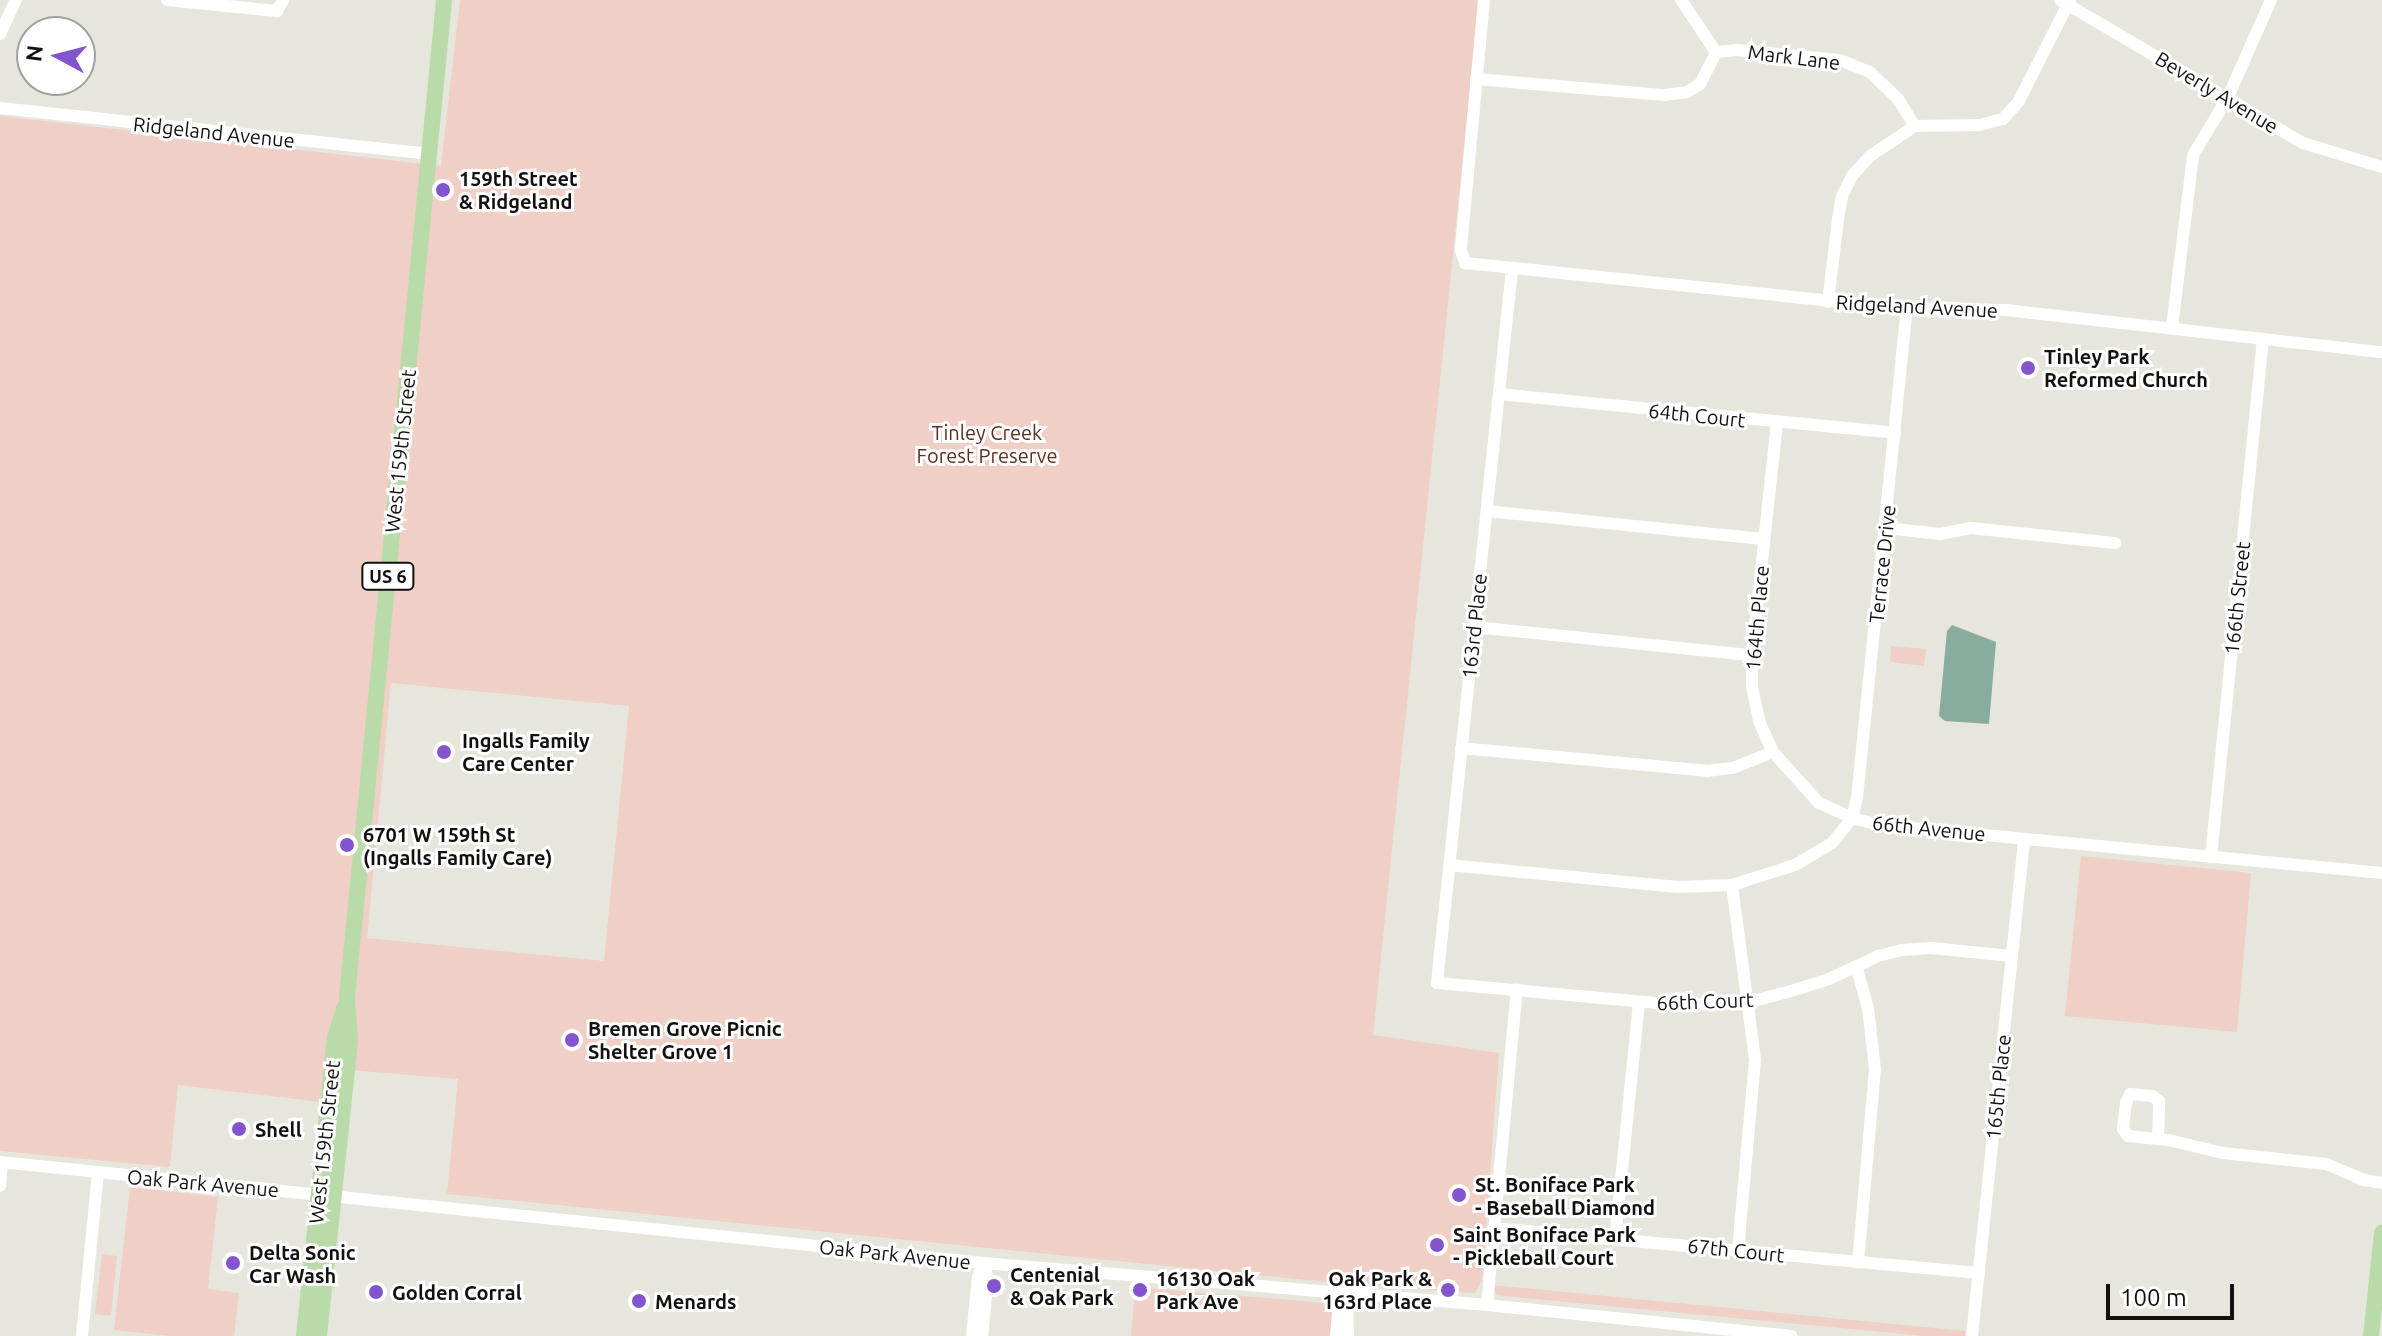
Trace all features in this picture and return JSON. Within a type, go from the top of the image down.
[{"type":"main road","name":"West 159th Street","points":[[304,1336],[350,1041],[347,997],[444,0]]},
{"type":"main road","name":"West 159th Street","points":[[319,1336],[326,1194]]},
{"type":"main road","points":[[2371,1336],[2382,1233]]},
{"type":"street","points":[[0,34],[16,0]]},
{"type":"street","points":[[167,0],[280,5]]},
{"type":"street","points":[[1484,0],[1476,79],[1664,95],[1687,92],[1700,84],[1716,52],[1681,0]]},
{"type":"street","points":[[2172,327],[2193,155],[2228,97],[2271,0]]},
{"type":"street","points":[[1828,302],[1842,196],[1852,176],[1870,156],[1915,126],[1980,125],[2003,119],[2019,101],[2066,2]]},
{"type":"street","name":"Beverly Avenue","points":[[2066,2],[2303,143],[2382,167]]},
{"type":"street","name":"Mark Lane","points":[[1716,52],[1738,50],[1840,60],[1870,72],[1898,99],[1915,126]]},
{"type":"street","name":"Ridgeland Avenue","points":[[1476,79],[1461,250],[1465,263],[1907,309],[2005,310],[2382,352]]},
{"type":"street","name":"Ridgeland Avenue","points":[[0,108],[429,154]]},
{"type":"street","name":"163rd Place","points":[[1437,983],[1512,269]]},
{"type":"street","name":"Terrace Drive","points":[[1852,818],[1857,798],[1907,309]]},
{"type":"street","name":"166th Street","points":[[2211,857],[2263,339]]},
{"type":"street","name":"64th Court","points":[[1499,394],[1895,433]]},
{"type":"street","name":"164th Place","points":[[1777,423],[1752,655],[1752,687],[1759,721],[1773,752],[1819,803],[1852,818]]},
{"type":"street","points":[[1487,511],[1764,539]]},
{"type":"street","points":[[1886,528],[1940,534],[1970,528],[2115,543]]},
{"type":"street","points":[[1474,627],[1752,655]]},
{"type":"street","points":[[1461,748],[1707,771],[1733,768],[1773,752]]},
{"type":"street","name":"66th Avenue","points":[[1449,865],[1678,887],[1732,885],[1795,865],[1832,843],[1852,818],[1880,825],[2382,873]]},
{"type":"street","name":"165th Place","points":[[1972,1336],[2024,839]]},
{"type":"street","points":[[1732,885],[1755,1060],[1738,1250]]},
{"type":"street","name":"66th Court","points":[[1437,983],[1681,1005],[1749,1002],[1829,979],[1878,956],[1911,948],[2012,956]]},
{"type":"street","points":[[1856,966],[1868,1008],[1875,1069],[1858,1262]]},
{"type":"street","points":[[1487,1305],[1517,989]]},
{"type":"street","points":[[1615,1239],[1639,1002]]},
{"type":"street","points":[[2158,1138],[2223,1153],[2326,1164],[2364,1180],[2382,1183]]},
{"type":"street","points":[[0,1186],[1,1162]]},
{"type":"street","name":"Oak Park Avenue","points":[[1,1162],[983,1263],[1487,1305],[1791,1336]]},
{"type":"street","points":[[82,1336],[98,1172]]},
{"type":"street","name":"67th Court","points":[[1493,1228],[1979,1273]]},
{"type":"street","points":[[972,1336],[978,1277],[983,1263]]},
{"type":"street","points":[[982,1336],[988,1278],[983,1263]]},
{"type":"street","points":[[1336,1336],[1338,1315],[1346,1293]]},
{"type":"street","points":[[1346,1293],[1350,1315],[1348,1336]]},
{"type":"green space","name":"Tinley Creek Forest Preserve","points":[[460,0],[1479,0],[1373,1035],[1499,1053],[1482,1280],[1475,1293],[1348,1284],[447,1194],[458,1079],[326,1068],[322,1102],[178,1085],[170,1167],[0,1151],[0,116],[441,166]],"holes":[[[391,683],[629,706],[604,961],[367,938]]]},
{"type":"green space","points":[[1891,646],[1926,649],[1924,666],[1890,662]]},
{"type":"green space","points":[[2081,856],[2251,873],[2237,1032],[2065,1016]]},
{"type":"green space","points":[[130,1187],[218,1197],[208,1289],[239,1293],[234,1336],[170,1336],[114,1330]]},
{"type":"green space","points":[[102,1254],[117,1256],[111,1316],[95,1314]]},
{"type":"green space","points":[[1492,1285],[1966,1331],[1965,1336],[1925,1336],[1503,1296],[1497,1295]]},
{"type":"green space","points":[[1135,1287],[1325,1303],[1333,1310],[1331,1336],[1131,1336]]},
{"type":"shaded area","points":[[1952,625],[1996,642],[1989,724],[1945,721],[1939,716],[1947,631]]},
{"type":"place","name":"159th Street & Ridgeland","points":[[443,190]]},
{"type":"place","name":"Tinley Park Reformed Church","points":[[2028,368]]},
{"type":"place","name":"Ingalls Family Care Center","points":[[444,752]]},
{"type":"place","name":"6701 W 159th St (Ingalls Family Care)","points":[[347,845]]},
{"type":"place","name":"Bremen Grove Picnic Shelter Grove 1","points":[[572,1040]]},
{"type":"place","name":"Shell","points":[[239,1129]]},
{"type":"place","name":"St. Boniface Park - Baseball Diamond","points":[[1459,1195]]},
{"type":"place","name":"Saint Boniface Park - Pickleball Court","points":[[1437,1245]]},
{"type":"place","name":"Delta Sonic Car Wash","points":[[233,1263]]},
{"type":"place","name":"Centenial & Oak Park","points":[[994,1286]]},
{"type":"place","name":"16130 Oak Park Ave","points":[[1140,1290]]},
{"type":"place","name":"Oak Park & 163rd Place","points":[[1448,1290]]},
{"type":"place","name":"Golden Corral","points":[[376,1292]]},
{"type":"place","name":"Menards","points":[[639,1301]]}]
